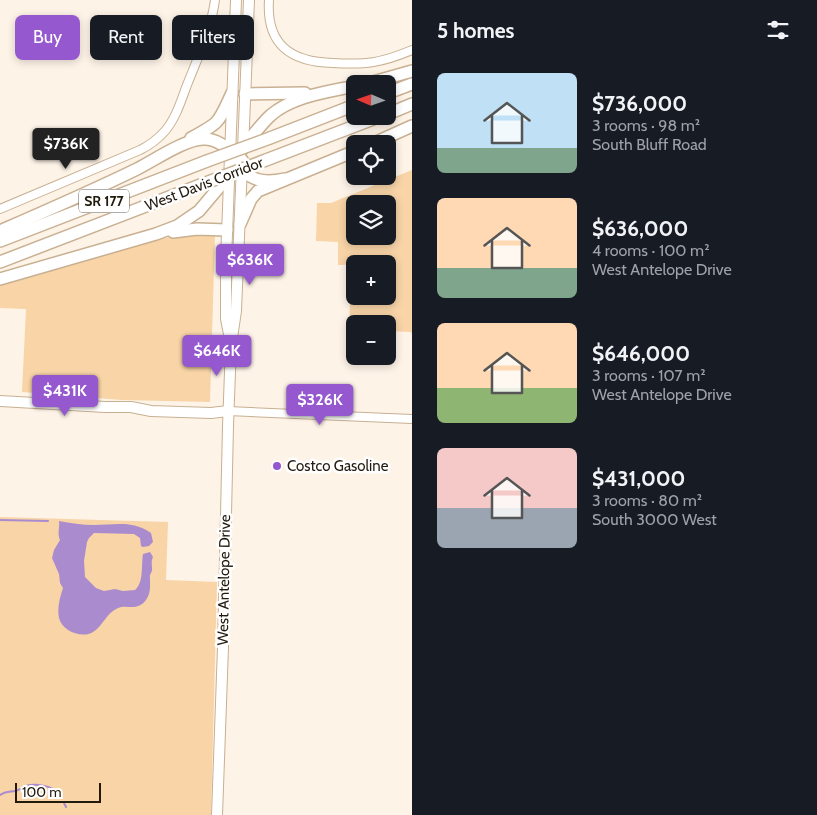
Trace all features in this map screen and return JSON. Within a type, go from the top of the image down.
[{"type":"highway","points":[[396,76],[412,71]]},
{"type":"highway","points":[[396,90],[412,84]]},
{"type":"highway","points":[[245,94],[295,94],[346,88]]},
{"type":"highway","points":[[0,279],[156,234],[176,226],[192,217],[205,206],[266,119],[284,106],[298,100],[346,88]]},
{"type":"highway","points":[[0,231],[138,168],[182,145],[219,121],[232,93]]},
{"type":"highway","points":[[396,111],[412,104]]},
{"type":"highway","name":"West Davis Corridor","points":[[0,241],[346,108]]},
{"type":"highway","name":"West Davis Corridor","points":[[0,262],[357,125]]},
{"type":"highway","points":[[392,135],[412,126]]},
{"type":"highway","points":[[182,145],[198,139],[207,139],[219,143],[254,179],[265,182],[285,179]]},
{"type":"highway","points":[[240,224],[255,193],[346,155]]},
{"type":"highway","points":[[156,234],[189,230],[227,230]]},
{"type":"main road","name":"West Antelope Drive","points":[[217,815],[228,411],[231,345],[236,319],[240,224],[232,93],[236,0]]},
{"type":"main road","name":"West Antelope Drive","points":[[231,345],[226,319],[227,230],[245,94],[248,0]]},
{"type":"main road","points":[[0,400],[131,407],[142,410],[209,413],[228,411]]},
{"type":"street","points":[[0,209],[140,150],[161,136],[173,118],[205,41],[215,0]]},
{"type":"street","points":[[269,0],[269,17],[274,35],[292,55],[302,59],[321,63],[361,64],[382,62],[412,50]]},
{"type":"street","points":[[228,411],[412,419]]},
{"type":"shaded area","points":[[412,170],[412,334],[411,332],[396,331],[396,315],[349,315],[350,305],[396,305],[396,255],[346,255],[346,265],[338,265],[338,242],[316,241],[317,203],[331,203],[346,197],[346,245],[396,245],[396,195],[351,195],[375,185],[396,185],[396,177]]},
{"type":"shaded area","points":[[187,234],[215,234],[210,402],[122,400],[22,392],[26,309],[0,308],[0,282],[155,240]]},
{"type":"shaded area","points":[[0,517],[168,522],[166,580],[217,582],[211,815],[0,815]]},
{"type":"shaded area","points":[[59,521],[90,525],[130,525],[137,526],[151,533],[153,542],[149,546],[143,547],[141,546],[140,538],[134,534],[94,533],[87,542],[84,561],[85,577],[96,588],[104,591],[115,589],[123,591],[135,590],[140,583],[143,554],[150,552],[153,557],[150,589],[148,597],[143,604],[136,607],[121,607],[114,610],[89,634],[78,634],[64,627],[59,618],[58,610],[63,588],[52,558],[60,540]]},
{"type":"waterway","points":[[0,520],[48,521]]},
{"type":"waterway","points":[[0,795],[34,785],[47,787],[58,792]]},
{"type":"waterway","points":[[64,803],[66,807]]},
{"type":"place","name":"Costco Gasoline","points":[[277,466]]}]
